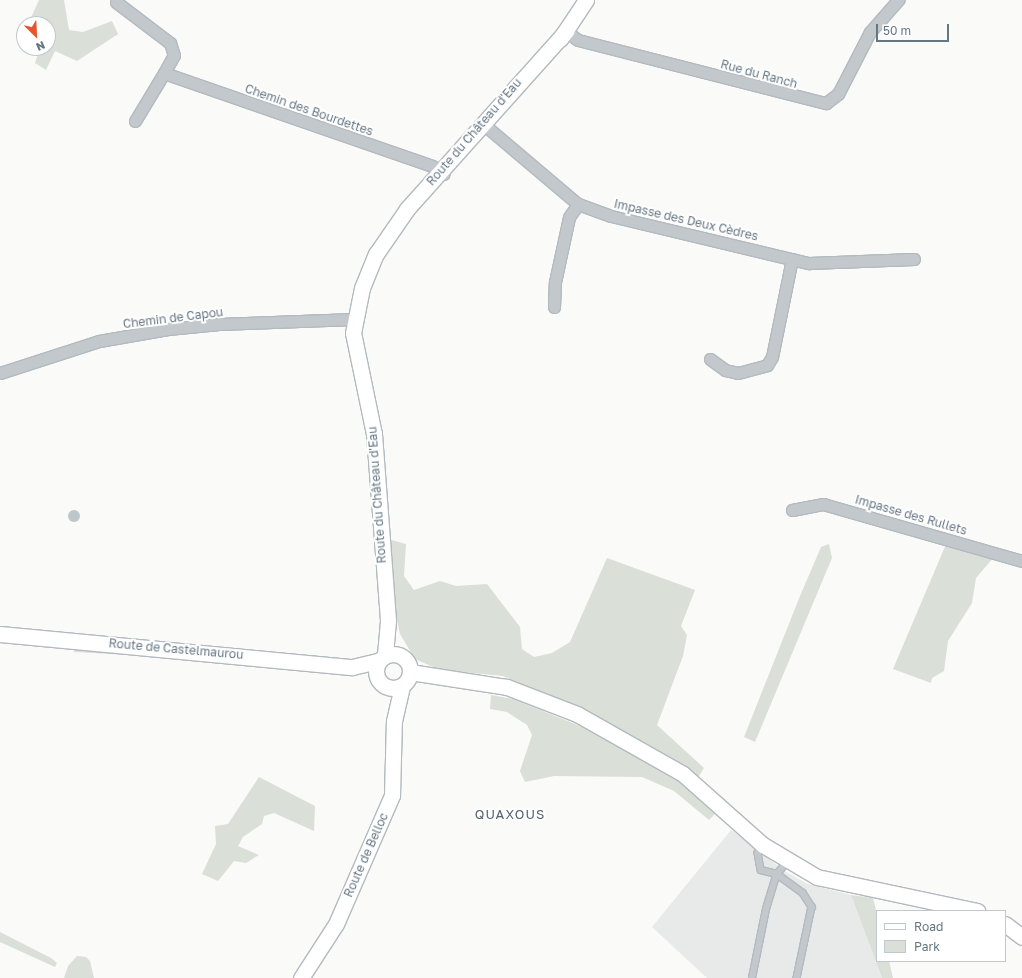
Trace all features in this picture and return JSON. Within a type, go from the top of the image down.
[{"type":"street","name":"Route du Château d'Eau","points":[[388,657],[388,620],[374,434],[358,366],[354,319],[368,270],[388,236],[566,31],[586,0]]},
{"type":"street","name":"Rue du Ranch","points":[[566,31],[578,40],[826,103],[838,94],[870,32],[898,0]]},
{"type":"street","points":[[116,2],[170,43],[174,55],[135,121]]},
{"type":"street","name":"Chemin des Bourdettes","points":[[164,73],[442,172]]},
{"type":"street","name":"Impasse des Deux Cèdres","points":[[484,124],[578,204],[611,216],[792,259],[830,264],[914,259]]},
{"type":"street","points":[[554,307],[554,282],[569,217],[578,204]]},
{"type":"street","points":[[710,359],[724,370],[738,373],[767,365],[772,357],[792,259]]},
{"type":"street","name":"Chemin de Capou","points":[[0,373],[99,341],[168,329],[354,319]]},
{"type":"street","name":"Impasse des Rullets","points":[[792,510],[823,504],[1022,561]]},
{"type":"street","name":"Route de Castelmaurou","points":[[0,634],[352,667],[388,657]]},
{"type":"street","points":[[388,657],[406,659],[410,672],[507,687],[577,714],[683,774],[763,845],[787,862],[817,877],[848,885],[941,901],[973,910]]},
{"type":"street","name":"Route de Belloc","points":[[388,657],[381,682],[394,721]]},
{"type":"street","name":"Route de Castelmaurou","points":[[352,667],[381,682]]},
{"type":"street","name":"Route de Belloc","points":[[301,978],[336,924],[392,795],[394,721],[402,686],[410,672]]},
{"type":"street","points":[[381,682],[402,686]]},
{"type":"street","points":[[1006,925],[1022,937]]},
{"type":"lane","points":[[763,845],[757,862],[761,870],[778,874],[803,893],[812,907],[797,978]]},
{"type":"lane","points":[[752,978],[766,909],[778,874],[787,862]]},
{"type":"shaded area","points":[[76,510],[79,511],[79,521],[72,522],[69,521],[68,514],[69,511]]},
{"type":"shaded area","points":[[731,830],[786,872],[808,884],[851,895],[882,978],[707,978],[652,927]]},
{"type":"green space","points":[[39,0],[64,0],[69,30],[83,32],[112,21],[118,34],[77,61],[56,51],[56,16],[32,16]]},
{"type":"green space","points":[[37,56],[53,56],[46,70],[35,63]]},
{"type":"green space","points":[[388,539],[406,544],[404,576],[414,590],[440,581],[456,586],[487,584],[520,627],[522,649],[534,657],[552,653],[570,642],[607,558],[695,590],[681,626],[687,635],[683,656],[657,725],[704,768],[697,779],[615,726],[503,676],[440,670],[415,659],[400,634],[391,594]]},
{"type":"green space","points":[[947,542],[994,557],[976,578],[972,603],[948,641],[944,671],[932,678],[931,683],[893,669]]},
{"type":"green space","points":[[829,544],[832,558],[755,742],[744,737],[821,547]]},
{"type":"green space","points":[[74,648],[159,652],[159,656],[74,652]]},
{"type":"green space","points":[[491,695],[513,699],[610,738],[677,775],[715,811],[714,815],[709,820],[674,791],[642,777],[554,776],[525,782],[520,771],[532,735],[527,725],[507,712],[490,709]]},
{"type":"green space","points":[[259,777],[315,806],[314,831],[274,813],[264,816],[262,824],[243,837],[238,846],[259,855],[246,863],[234,861],[218,881],[202,874],[216,844],[215,826],[228,824]]},
{"type":"green space","points":[[851,895],[873,898],[876,910],[876,962]]},
{"type":"green space","points":[[0,932],[51,958],[57,963],[55,967],[0,942]]},
{"type":"green space","points":[[77,956],[86,957],[90,961],[94,978],[64,978],[68,966]]},
{"type":"green space","points":[[876,962],[889,962],[893,978],[882,978]]},
{"type":"district","name":"QUAXOUS","points":[[510,814]]}]
